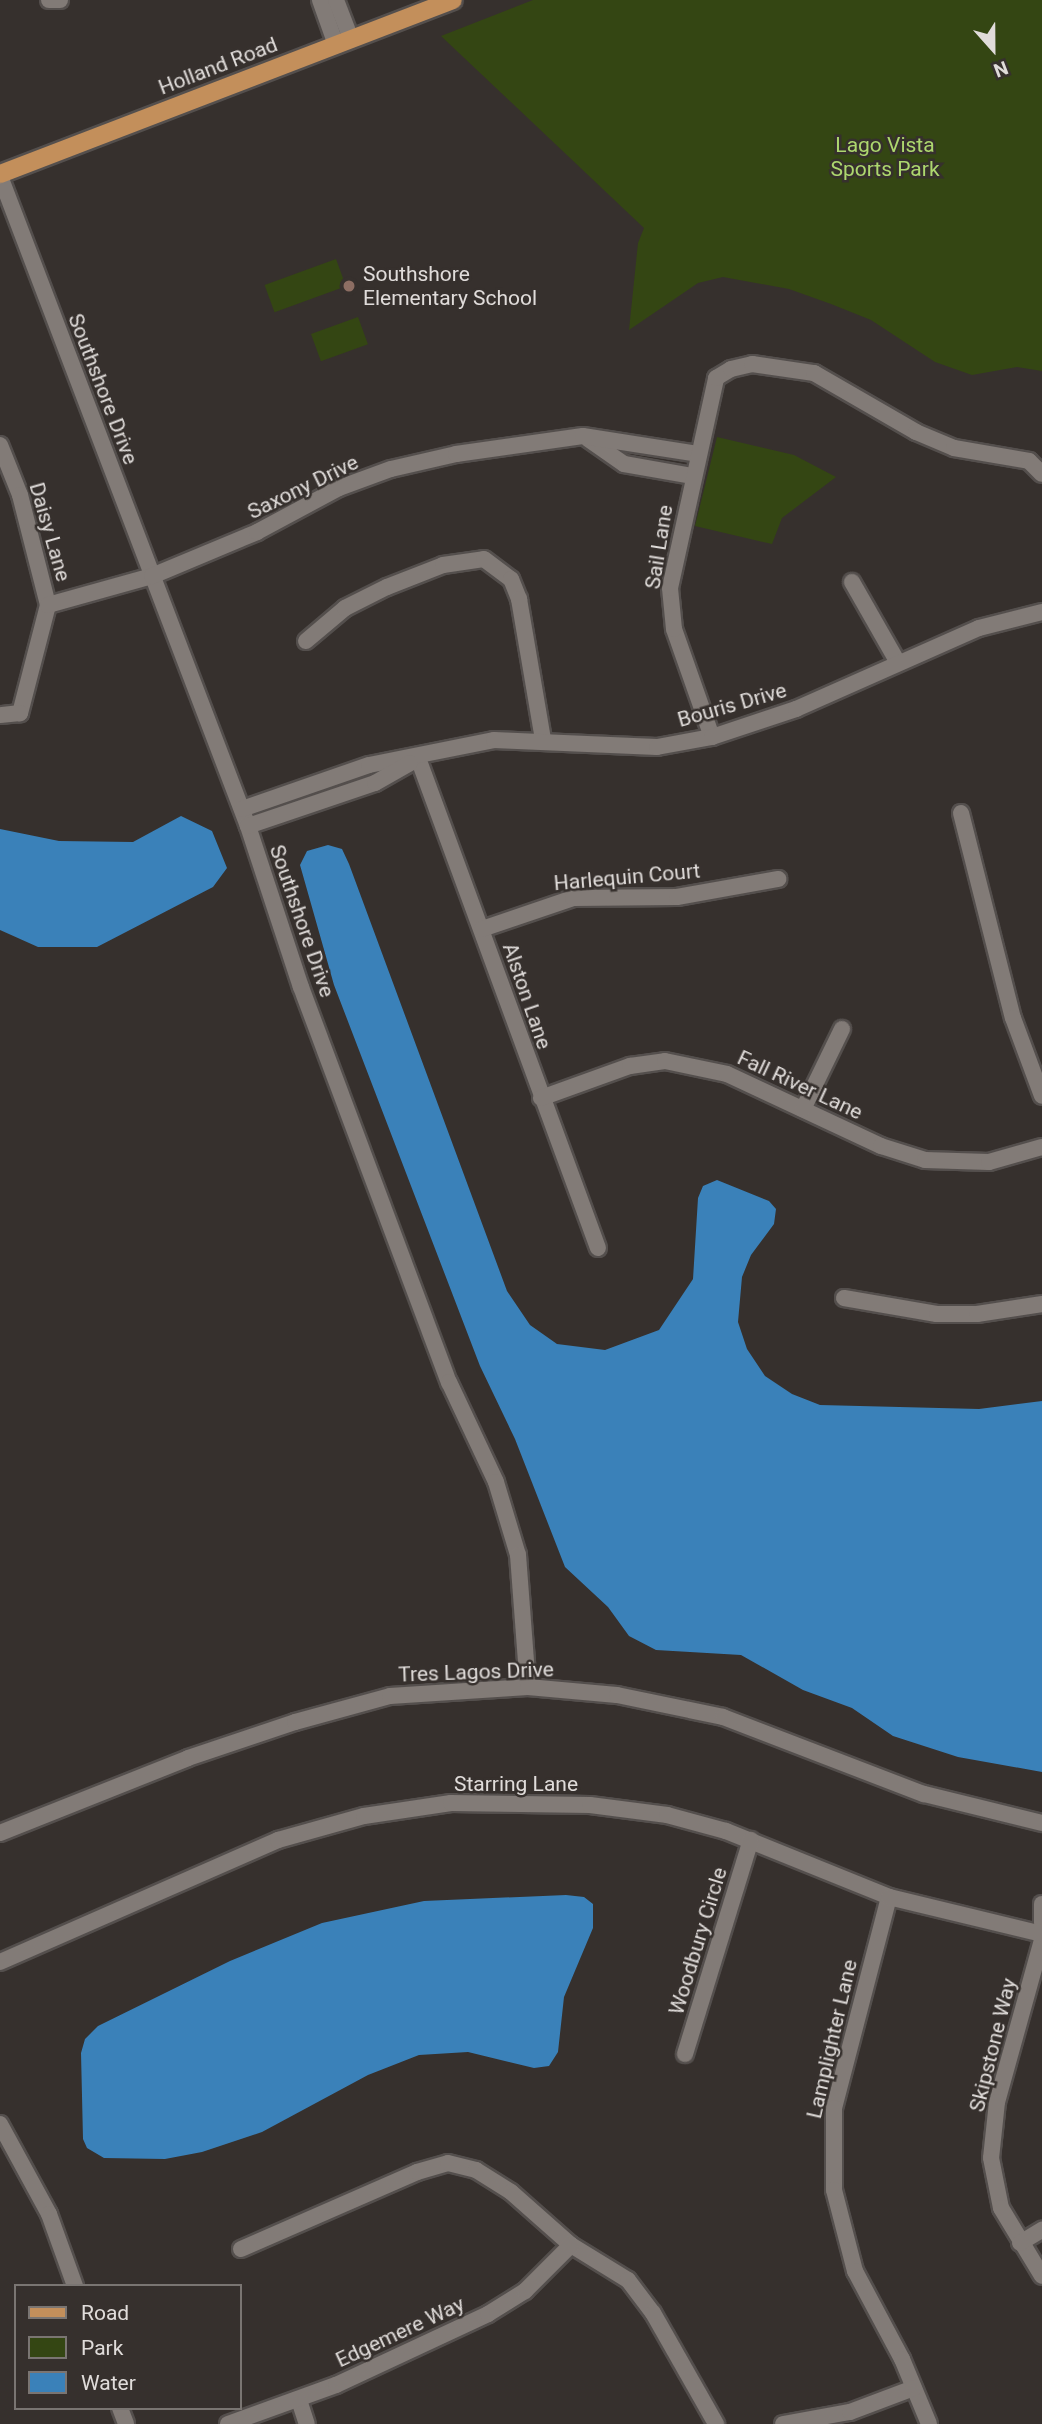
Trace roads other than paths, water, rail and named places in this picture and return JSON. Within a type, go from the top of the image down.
[{"type":"main road","name":"Holland Road","points":[[0,175],[453,0]]},
{"type":"street","points":[[320,0],[344,42]]},
{"type":"street","points":[[336,0],[344,42]]},
{"type":"street","name":"Southshore Drive","points":[[0,175],[242,809],[301,987],[444,1369],[496,1482],[518,1555],[528,1687]]},
{"type":"street","name":"Sail Lane","points":[[712,737],[674,629],[670,588],[716,378],[731,369],[752,364],[814,373],[916,432],[954,448],[1029,461],[1042,474]]},
{"type":"street","points":[[583,436],[624,464],[693,476]]},
{"type":"street","name":"Saxony Drive","points":[[48,605],[152,576],[257,532],[339,488],[391,469],[456,454],[583,436],[698,454]]},
{"type":"street","name":"Daisy Lane","points":[[0,445],[20,495],[48,605],[20,713],[0,715]]},
{"type":"street","points":[[644,467],[649,446]]},
{"type":"street","points":[[306,641],[345,608],[387,587],[443,565],[484,559],[511,579],[519,599],[543,740]]},
{"type":"street","points":[[852,582],[897,662]]},
{"type":"street","name":"Bouris Drive","points":[[242,809],[351,771],[494,740],[543,740],[657,747],[712,737],[796,709],[979,628],[1042,611]]},
{"type":"street","name":"Bouris Drive","points":[[248,826],[357,789],[418,758]]},
{"type":"street","name":"Alston Lane","points":[[418,758],[598,1248]]},
{"type":"street","points":[[351,771],[357,789]]},
{"type":"street","points":[[961,813],[1013,1017],[1042,1096]]},
{"type":"street","name":"Harlequin Court","points":[[482,929],[573,898],[677,897],[778,878]]},
{"type":"street","points":[[803,1109],[842,1029]]},
{"type":"street","name":"Fall River Lane","points":[[541,1098],[630,1066],[665,1061],[727,1074],[925,1160],[989,1162],[1042,1147]]},
{"type":"street","points":[[844,1298],[937,1314],[977,1314],[1042,1304]]},
{"type":"street","name":"Tres Lagos Drive","points":[[0,1833],[188,1758],[307,1719],[390,1696],[528,1687],[617,1695],[723,1717],[924,1794],[1042,1823]]},
{"type":"street","name":"Starring Lane","points":[[0,1962],[278,1840],[364,1816],[451,1803],[590,1805],[667,1815],[751,1840],[889,1897],[1042,1934]]},
{"type":"street","name":"Woodbury Circle","points":[[685,2054],[751,1840]]},
{"type":"street","name":"Lamplighter Lane","points":[[889,1897],[843,2063],[831,2147],[842,2231],[855,2270],[929,2424]]},
{"type":"street","points":[[1042,1904],[1042,1923]]},
{"type":"street","name":"Skipstone Way","points":[[1042,1940],[997,2102],[992,2134],[994,2183],[1001,2208],[1042,2276]]},
{"type":"street","points":[[0,2124],[49,2214],[74,2284]]},
{"type":"street","points":[[241,2249],[417,2172],[448,2164],[476,2170],[511,2192],[571,2245],[628,2280],[653,2313],[716,2424]]},
{"type":"street","points":[[1020,2243],[1042,2230]]},
{"type":"street","name":"Edgemere Way","points":[[228,2424],[299,2400],[488,2314],[525,2291],[571,2245]]},
{"type":"street","points":[[783,2424],[850,2412],[914,2388]]},
{"type":"street","points":[[299,2400],[307,2424]]},
{"type":"water","points":[[181,816],[212,831],[227,868],[213,887],[97,947],[38,947],[0,930],[0,829],[59,841],[133,842]]},
{"type":"water","points":[[328,845],[342,849],[349,864],[507,1291],[530,1325],[557,1344],[605,1350],[659,1330],[693,1279],[698,1198],[703,1186],[717,1180],[769,1201],[776,1209],[774,1224],[751,1255],[742,1277],[738,1322],[747,1349],[765,1376],[792,1394],[820,1405],[979,1409],[1042,1401],[1042,1772],[958,1757],[893,1736],[852,1708],[803,1690],[741,1655],[656,1650],[629,1636],[608,1607],[565,1567],[515,1439],[480,1366],[334,985],[300,865],[307,851]]},
{"type":"water","points":[[566,1895],[584,1897],[593,1904],[593,1928],[564,1997],[558,2052],[549,2066],[534,2068],[468,2052],[419,2055],[368,2075],[262,2132],[202,2152],[165,2159],[104,2158],[87,2148],[83,2139],[81,2053],[85,2039],[98,2026],[230,1961],[322,1923],[424,1901]]},
{"type":"place","name":"Southshore Elementary School","points":[[349,286]]},
{"type":"park label","name":"Lago Vista Sports Park","points":[[885,157]]}]
